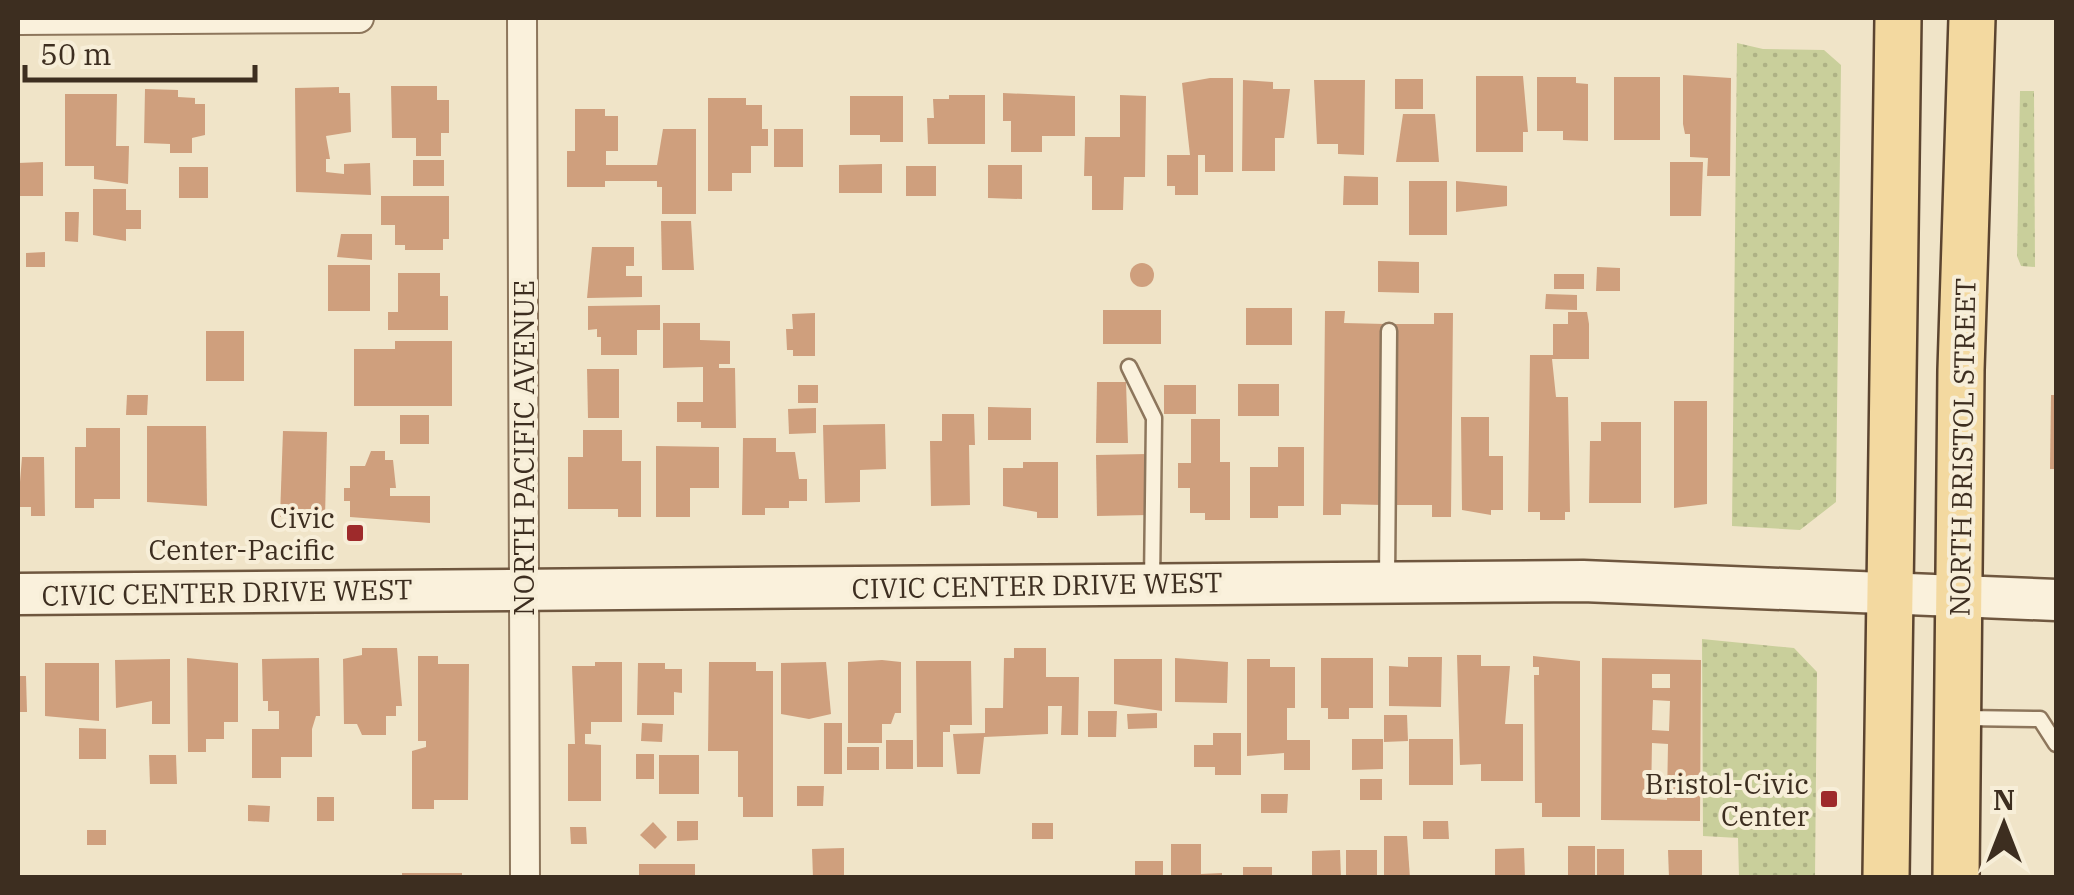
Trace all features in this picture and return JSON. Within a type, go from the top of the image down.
[{"type":"main road","points":[[1886,878],[1898,18]]},
{"type":"main road","name":"NORTH BRISTOL STREET","points":[[1956,878],[1972,18]]},
{"type":"main road","name":"CIVIC CENTER DRIVE WEST","points":[[18,594],[1386,580],[1700,584],[1888,596],[2056,600]]},
{"type":"street","points":[[18,20],[360,18]]},
{"type":"street","name":"NORTH PACIFIC AVENUE","points":[[522,18],[524,878]]},
{"type":"lane","points":[[1386,580],[1390,331]]},
{"type":"lane","points":[[1129,367],[1154,418],[1152,584]]},
{"type":"lane","points":[[1959,718],[2040,719],[2056,744]]},
{"type":"green space","points":[[1737,43],[1763,49],[1824,50],[1841,65],[1836,502],[1800,530],[1732,526]]},
{"type":"green space","points":[[2020,91],[2034,91],[2035,267],[2021,266],[2017,256]]},
{"type":"green space","points":[[1702,639],[1794,648],[1817,672],[1815,877],[1739,877],[1738,838],[1703,836]]},
{"type":"building","points":[[1683,75],[1731,78],[1730,176],[1707,176],[1708,158],[1690,157],[1690,134],[1685,134],[1683,124]]},
{"type":"building","points":[[1476,76],[1523,76],[1528,132],[1523,132],[1523,152],[1476,152]]},
{"type":"building","points":[[1537,77],[1576,77],[1576,83],[1588,84],[1588,141],[1563,140],[1563,131],[1537,131]]},
{"type":"building","points":[[1614,77],[1660,77],[1660,140],[1614,140]]},
{"type":"building","points":[[1233,78],[1233,172],[1205,172],[1205,155],[1198,155],[1198,195],[1175,195],[1175,186],[1167,186],[1167,155],[1190,155],[1182,83]]},
{"type":"building","points":[[1395,79],[1423,79],[1423,109],[1395,109]]},
{"type":"building","points":[[1243,80],[1273,82],[1273,89],[1290,89],[1284,138],[1275,138],[1275,171],[1242,171]]},
{"type":"building","points":[[1314,80],[1365,80],[1364,155],[1338,154],[1338,144],[1317,144]]},
{"type":"building","points":[[391,86],[437,86],[437,100],[449,100],[449,133],[441,133],[441,156],[416,156],[416,138],[392,138]]},
{"type":"building","points":[[339,87],[339,93],[350,93],[351,132],[326,136],[330,159],[326,159],[326,172],[344,174],[344,164],[370,163],[371,195],[296,192],[295,88]]},
{"type":"building","points":[[145,89],[178,90],[178,97],[195,98],[195,104],[205,104],[205,135],[192,138],[192,153],[170,153],[170,144],[144,143]]},
{"type":"building","points":[[1003,93],[1075,96],[1075,136],[1042,136],[1042,152],[1011,152],[1011,121],[1003,121]]},
{"type":"building","points":[[65,94],[117,94],[116,146],[129,146],[128,184],[94,179],[94,166],[65,166]]},
{"type":"building","points":[[949,95],[985,95],[985,144],[928,144],[927,118],[934,118],[933,99],[949,99]]},
{"type":"building","points":[[1120,95],[1146,96],[1145,177],[1124,177],[1123,210],[1092,210],[1092,176],[1084,176],[1085,137],[1120,137]]},
{"type":"building","points":[[850,96],[903,96],[903,142],[880,142],[880,135],[850,135]]},
{"type":"building","points":[[708,98],[746,98],[746,105],[762,105],[762,129],[768,129],[768,146],[751,146],[751,173],[732,173],[732,191],[708,191]]},
{"type":"building","points":[[575,109],[605,109],[605,116],[618,116],[618,151],[606,151],[606,165],[657,165],[663,129],[696,129],[696,214],[662,214],[662,187],[657,187],[657,181],[605,181],[605,187],[567,187],[567,151],[575,151]]},
{"type":"building","points":[[1403,114],[1435,114],[1439,162],[1396,162]]},
{"type":"building","points":[[774,129],[803,129],[803,167],[774,167]]},
{"type":"building","points":[[413,160],[444,160],[444,186],[413,186]]},
{"type":"building","points":[[43,162],[43,196],[18,196],[18,163]]},
{"type":"building","points":[[1670,162],[1703,162],[1701,216],[1670,216]]},
{"type":"building","points":[[882,164],[882,193],[839,193],[839,165]]},
{"type":"building","points":[[988,165],[1022,165],[1022,199],[988,198]]},
{"type":"building","points":[[906,166],[936,166],[936,196],[906,196]]},
{"type":"building","points":[[179,167],[208,167],[208,198],[179,198]]},
{"type":"building","points":[[1344,176],[1378,177],[1378,205],[1343,205]]},
{"type":"building","points":[[1409,181],[1447,181],[1447,235],[1409,235]]},
{"type":"building","points":[[1456,181],[1507,186],[1507,206],[1456,212]]},
{"type":"building","points":[[93,189],[126,189],[126,210],[141,210],[141,229],[126,229],[126,241],[93,235]]},
{"type":"building","points":[[381,196],[449,196],[449,239],[443,239],[443,250],[405,250],[405,245],[395,245],[395,225],[381,225]]},
{"type":"building","points":[[65,212],[79,212],[78,242],[65,241]]},
{"type":"building","points":[[661,221],[691,221],[694,270],[662,270]]},
{"type":"building","points":[[341,234],[372,234],[372,260],[337,257]]},
{"type":"building","points":[[592,247],[634,247],[634,266],[626,266],[626,276],[642,276],[642,297],[587,298]]},
{"type":"building","points":[[45,252],[45,267],[26,267],[26,253]]},
{"type":"building","points":[[1378,261],[1419,262],[1419,293],[1378,292]]},
{"type":"building","points":[[1142,263],[1151,266],[1151,284],[1142,287],[1133,284],[1130,275],[1133,266]]},
{"type":"building","points":[[328,265],[370,265],[370,311],[328,311]]},
{"type":"building","points":[[1597,267],[1620,268],[1620,291],[1596,291]]},
{"type":"building","points":[[398,273],[440,273],[440,296],[448,296],[448,330],[388,330],[388,312],[398,312]]},
{"type":"building","points":[[1554,274],[1584,274],[1584,289],[1554,289]]},
{"type":"building","points":[[1546,294],[1577,295],[1577,310],[1545,309]]},
{"type":"building","points":[[660,305],[660,330],[637,330],[637,355],[601,355],[597,329],[588,330],[588,306]]},
{"type":"building","points":[[1246,308],[1292,308],[1292,345],[1246,345]]},
{"type":"building","points":[[1103,310],[1161,310],[1161,344],[1103,344]]},
{"type":"building","points":[[1325,311],[1345,311],[1344,323],[1385,324],[1382,505],[1341,504],[1341,515],[1323,515]]},
{"type":"building","points":[[1568,312],[1587,312],[1589,324],[1589,359],[1552,359],[1556,397],[1568,397],[1570,512],[1565,512],[1565,520],[1540,520],[1540,512],[1528,512],[1530,355],[1553,355],[1553,324],[1568,324]]},
{"type":"building","points":[[815,313],[815,356],[793,356],[793,350],[787,350],[786,329],[793,329],[792,314]]},
{"type":"building","points":[[1434,313],[1453,313],[1451,517],[1432,517],[1432,505],[1392,505],[1393,324],[1434,324]]},
{"type":"building","points":[[663,323],[700,323],[700,340],[730,341],[730,364],[719,364],[719,368],[735,368],[736,428],[701,428],[701,422],[677,422],[677,402],[703,402],[703,367],[663,368]]},
{"type":"building","points":[[206,331],[244,331],[244,381],[206,381]]},
{"type":"building","points":[[395,341],[452,341],[452,406],[354,406],[354,349],[395,349]]},
{"type":"building","points":[[587,369],[619,369],[619,418],[588,418]]},
{"type":"building","points":[[1097,382],[1126,382],[1128,443],[1096,443]]},
{"type":"building","points":[[1238,384],[1279,384],[1279,416],[1238,416]]},
{"type":"building","points":[[798,385],[818,385],[818,403],[798,403]]},
{"type":"building","points":[[1164,385],[1196,385],[1196,414],[1164,414]]},
{"type":"building","points":[[127,395],[148,395],[147,415],[126,415]]},
{"type":"building","points":[[2051,395],[2056,395],[2056,469],[2050,469]]},
{"type":"building","points":[[1674,401],[1707,401],[1707,504],[1674,508]]},
{"type":"building","points":[[988,407],[1031,408],[1031,440],[988,440]]},
{"type":"building","points":[[816,408],[816,433],[789,434],[788,409]]},
{"type":"building","points":[[942,414],[974,414],[975,445],[969,445],[970,505],[931,506],[930,441],[942,441]]},
{"type":"building","points":[[400,415],[429,415],[429,444],[400,444]]},
{"type":"building","points":[[1461,417],[1489,417],[1489,456],[1503,456],[1503,510],[1491,510],[1491,515],[1462,510]]},
{"type":"building","points":[[1191,419],[1220,419],[1220,462],[1230,462],[1230,520],[1205,520],[1205,513],[1190,513],[1190,488],[1178,488],[1178,463],[1191,463]]},
{"type":"building","points":[[1601,422],[1641,422],[1641,503],[1589,503],[1590,441],[1601,441]]},
{"type":"building","points":[[885,424],[886,469],[860,470],[860,502],[825,503],[823,425]]},
{"type":"building","points":[[147,426],[206,426],[207,506],[147,502]]},
{"type":"building","points":[[86,428],[120,428],[120,499],[94,499],[94,508],[75,508],[75,447],[86,447]]},
{"type":"building","points":[[583,430],[622,430],[622,461],[641,461],[641,517],[618,517],[618,509],[568,509],[568,457],[583,457]]},
{"type":"building","points":[[283,431],[327,432],[325,518],[280,517]]},
{"type":"building","points":[[743,438],[776,438],[776,452],[795,452],[799,479],[807,479],[807,501],[789,501],[789,508],[765,508],[765,515],[742,515]]},
{"type":"building","points":[[656,446],[719,447],[719,488],[690,488],[690,517],[656,517]]},
{"type":"building","points":[[1278,447],[1304,447],[1304,506],[1278,506],[1278,518],[1250,518],[1250,467],[1278,467]]},
{"type":"building","points":[[371,451],[385,451],[385,460],[393,460],[396,488],[390,488],[390,496],[430,496],[430,523],[350,517],[350,501],[344,501],[344,488],[350,488],[350,466],[365,466]]},
{"type":"building","points":[[1147,454],[1148,515],[1097,516],[1096,455]]},
{"type":"building","points":[[22,457],[44,457],[45,516],[31,516],[31,507],[18,507]]},
{"type":"building","points":[[1023,462],[1058,462],[1058,518],[1037,518],[1037,512],[1003,506],[1003,468],[1023,468]]},
{"type":"building","points":[[362,648],[397,648],[402,706],[396,706],[396,716],[386,716],[386,735],[362,735],[357,724],[344,724],[343,659],[362,655]]},
{"type":"building","points":[[1014,648],[1046,648],[1046,677],[1079,677],[1078,735],[1061,735],[1062,706],[1048,706],[1048,734],[984,737],[980,774],[957,774],[953,734],[985,733],[985,708],[1003,708],[1004,658],[1014,658]]},
{"type":"building","points":[[1457,655],[1481,655],[1481,666],[1510,666],[1505,724],[1523,724],[1523,781],[1481,781],[1481,764],[1460,765]]},
{"type":"building","points":[[418,656],[438,656],[438,664],[469,664],[468,800],[434,800],[434,809],[412,809],[412,751],[426,747],[426,741],[418,741]]},
{"type":"building","points":[[1533,656],[1580,661],[1580,817],[1542,817],[1542,803],[1535,803],[1534,675],[1539,675],[1539,667],[1533,667]]},
{"type":"building","points":[[1408,657],[1442,657],[1441,707],[1389,706],[1389,666],[1408,667]]},
{"type":"building","points":[[187,658],[238,663],[238,722],[224,722],[224,739],[206,739],[206,752],[188,752]]},
{"type":"building","points":[[319,658],[320,716],[316,716],[312,729],[312,757],[281,757],[281,778],[252,778],[252,729],[279,729],[279,711],[268,711],[268,701],[263,701],[262,659]]},
{"type":"building","points":[[1175,658],[1228,662],[1227,703],[1175,702]]},
{"type":"building","points":[[1321,658],[1373,658],[1373,708],[1349,708],[1349,719],[1328,719],[1328,708],[1321,708]]},
{"type":"building","points":[[1602,658],[1701,660],[1700,821],[1601,820]],"holes":[[[1652,674],[1670,674],[1670,688],[1652,688]],[[1653,700],[1670,701],[1669,731],[1652,730]],[[1652,743],[1668,744],[1667,800],[1651,799]]]},
{"type":"building","points":[[170,659],[170,724],[152,724],[152,701],[116,708],[115,660]]},
{"type":"building","points":[[1114,659],[1162,659],[1162,711],[1114,704]]},
{"type":"building","points":[[1247,659],[1270,659],[1270,667],[1295,667],[1295,708],[1287,708],[1287,740],[1310,740],[1310,770],[1284,770],[1284,753],[1247,756]]},
{"type":"building","points":[[916,661],[971,661],[972,725],[950,725],[950,732],[943,732],[943,767],[917,767]]},
{"type":"building","points":[[595,662],[622,662],[622,722],[591,722],[591,734],[585,734],[585,744],[601,745],[601,801],[568,801],[568,744],[575,744],[572,666],[595,666]]},
{"type":"building","points":[[709,662],[756,662],[756,671],[773,671],[773,817],[743,817],[743,797],[738,797],[738,751],[708,751]]},
{"type":"building","points":[[826,662],[831,714],[809,719],[781,714],[781,663]]},
{"type":"building","points":[[848,662],[901,662],[901,713],[895,713],[891,724],[882,724],[882,743],[848,743]]},
{"type":"building","points":[[45,663],[99,663],[99,721],[45,716]]},
{"type":"building","points":[[638,663],[665,663],[665,669],[682,669],[682,693],[674,692],[674,715],[637,715]]},
{"type":"building","points":[[18,676],[26,676],[27,712],[18,712]]},
{"type":"building","points":[[1088,711],[1117,711],[1116,737],[1088,737]]},
{"type":"building","points":[[1157,713],[1157,728],[1128,729],[1127,714]]},
{"type":"building","points":[[1384,715],[1407,715],[1408,741],[1384,742]]},
{"type":"building","points":[[642,723],[663,724],[662,742],[641,741]]},
{"type":"building","points":[[824,723],[842,723],[842,774],[824,774]]},
{"type":"building","points":[[79,728],[106,729],[106,759],[79,759]]},
{"type":"building","points":[[1213,733],[1241,733],[1241,775],[1215,775],[1215,767],[1194,767],[1194,745],[1213,745]]},
{"type":"building","points":[[1352,739],[1383,739],[1383,769],[1352,770]]},
{"type":"building","points":[[1409,739],[1453,739],[1453,785],[1409,785]]},
{"type":"building","points":[[886,740],[913,740],[913,769],[886,769]]},
{"type":"building","points":[[847,747],[879,747],[879,770],[847,770]]},
{"type":"building","points":[[636,754],[654,754],[654,779],[636,779]]},
{"type":"building","points":[[149,755],[176,755],[177,784],[150,784]]},
{"type":"building","points":[[659,755],[699,755],[699,794],[659,794]]},
{"type":"building","points":[[1360,779],[1382,779],[1382,800],[1360,800]]},
{"type":"building","points":[[797,786],[824,786],[823,806],[797,806]]},
{"type":"building","points":[[1261,794],[1288,794],[1287,813],[1261,813]]},
{"type":"building","points":[[317,797],[334,797],[334,821],[317,821]]},
{"type":"building","points":[[248,805],[270,806],[269,822],[248,821]]},
{"type":"building","points":[[677,821],[698,821],[698,840],[677,841]]},
{"type":"building","points":[[1423,821],[1448,821],[1449,839],[1423,839]]},
{"type":"building","points":[[653,822],[667,837],[655,849],[640,835]]},
{"type":"building","points":[[1032,823],[1053,823],[1053,839],[1032,839]]},
{"type":"building","points":[[570,827],[586,827],[587,844],[571,844]]},
{"type":"building","points":[[87,830],[106,830],[106,845],[87,845]]},
{"type":"building","points":[[1384,836],[1407,836],[1410,878],[1384,878]]},
{"type":"building","points":[[1171,844],[1201,844],[1201,874],[1222,873],[1222,878],[1171,878]]},
{"type":"building","points":[[1568,846],[1595,846],[1595,876],[1568,877]]},
{"type":"building","points":[[844,848],[844,878],[813,878],[812,849]]},
{"type":"building","points":[[1524,848],[1525,878],[1495,878],[1495,849]]},
{"type":"building","points":[[1597,849],[1624,849],[1624,878],[1597,878]]},
{"type":"building","points":[[1340,850],[1341,878],[1312,878],[1312,851]]},
{"type":"building","points":[[1346,850],[1377,850],[1377,878],[1346,878]]},
{"type":"building","points":[[1668,850],[1702,850],[1702,878],[1669,878]]},
{"type":"building","points":[[1135,861],[1163,861],[1163,878],[1135,878]]},
{"type":"building","points":[[639,864],[695,864],[695,878],[639,878]]},
{"type":"building","points":[[1243,867],[1272,867],[1272,878],[1243,878]]},
{"type":"building","points":[[402,873],[462,873],[462,878],[402,878]]},
{"type":"place","name":"Civic Center-Pacific","points":[[355,533]]},
{"type":"place","name":"Bristol-Civic Center","points":[[1829,799]]}]
